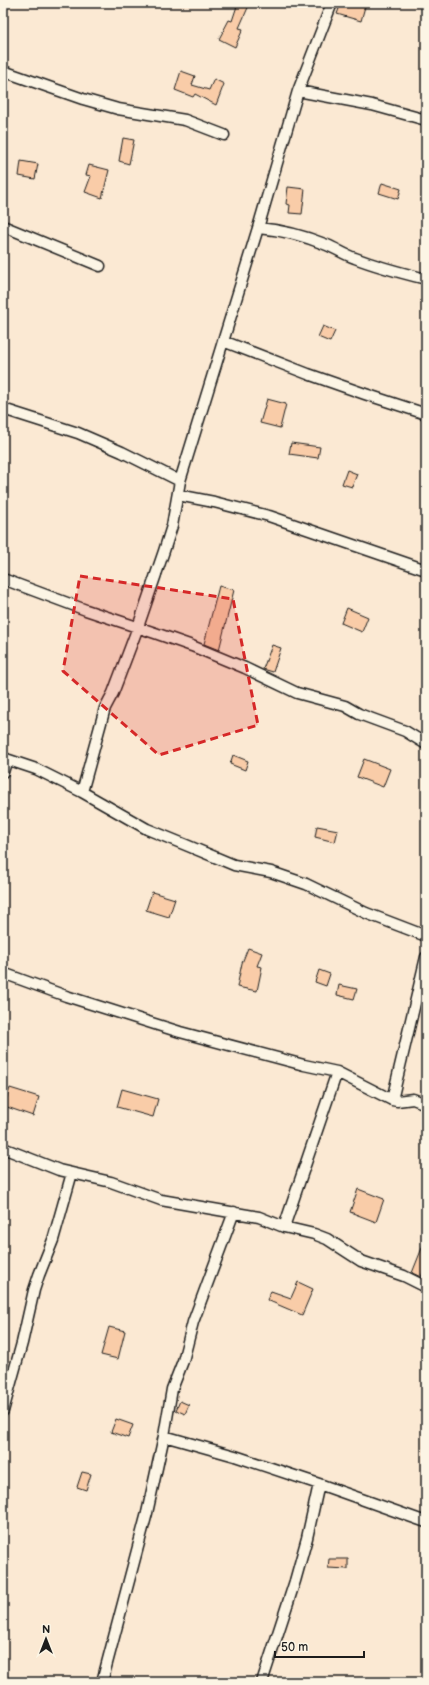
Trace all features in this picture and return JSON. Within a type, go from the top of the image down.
[{"type":"street","points":[[82,792],[105,708],[138,627],[164,552],[180,481],[258,228],[298,91],[332,3]]},
{"type":"street","points":[[3,71],[82,100],[118,109],[185,120],[224,135]]},
{"type":"street","points":[[298,91],[372,105],[426,120]]},
{"type":"street","points":[[3,226],[100,266]]},
{"type":"street","points":[[258,228],[283,231],[308,238],[326,244],[347,255],[378,266],[426,279]]},
{"type":"street","points":[[223,341],[308,374],[426,414]]},
{"type":"street","points":[[3,409],[78,433],[122,452],[180,481]]},
{"type":"street","points":[[178,495],[214,502],[269,516],[426,570]]},
{"type":"street","points":[[3,579],[227,660],[297,693],[346,706],[359,714],[405,731],[426,744]]},
{"type":"street","points":[[3,772],[5,758],[36,769],[82,792],[147,829],[186,846],[234,865],[271,872],[306,884],[366,913],[426,936]]},
{"type":"street","points":[[392,1100],[426,957]]},
{"type":"street","points":[[3,973],[66,996],[180,1032],[304,1065],[337,1072],[392,1100],[397,1101],[413,1099],[426,1104]]},
{"type":"street","points":[[284,1227],[337,1072]]},
{"type":"street","points":[[3,1148],[58,1170],[111,1182],[161,1200],[259,1217],[284,1227],[314,1234],[327,1239],[361,1261],[404,1276],[426,1287]]},
{"type":"street","points":[[3,1411],[22,1343],[34,1290],[53,1240],[72,1173]]},
{"type":"street","points":[[102,1682],[134,1565],[164,1436],[172,1389],[183,1361],[193,1322],[234,1212]]},
{"type":"street","points":[[164,1436],[235,1456],[426,1522]]},
{"type":"street","points":[[262,1682],[295,1581],[307,1538],[319,1484]]},
{"type":"highlighted area","points":[[80,576],[233,599],[258,725],[159,755],[63,671]]},
{"type":"building","points":[[238,3],[250,3],[239,28],[243,29],[235,47],[219,39],[229,20],[232,21]]},
{"type":"building","points":[[341,3],[366,3],[361,21],[337,14]]},
{"type":"building","points":[[181,71],[195,76],[192,85],[209,90],[214,79],[224,84],[216,105],[195,94],[193,97],[175,90]]},
{"type":"building","points":[[123,138],[134,140],[129,164],[119,161]]},
{"type":"building","points":[[21,161],[38,164],[35,179],[19,176]]},
{"type":"building","points":[[89,165],[109,170],[102,198],[85,192],[91,176],[86,175]]},
{"type":"building","points":[[382,183],[401,189],[398,199],[379,193]]},
{"type":"building","points":[[288,187],[305,189],[302,214],[289,213],[290,205],[286,204]]},
{"type":"building","points":[[323,326],[335,331],[330,342],[318,337]]},
{"type":"building","points":[[267,399],[286,404],[280,428],[260,423]]},
{"type":"building","points":[[291,443],[320,447],[318,458],[289,454]]},
{"type":"building","points":[[347,470],[357,474],[352,487],[342,484]]},
{"type":"building","points":[[219,586],[234,590],[219,650],[204,644]]},
{"type":"building","points":[[347,608],[368,617],[362,632],[341,623]]},
{"type":"building","points":[[272,645],[281,648],[273,672],[263,669]]},
{"type":"building","points":[[233,755],[248,761],[245,770],[230,764]]},
{"type":"building","points":[[364,759],[390,769],[383,787],[357,777]]},
{"type":"building","points":[[317,826],[338,830],[335,842],[315,837]]},
{"type":"building","points":[[152,892],[175,899],[169,917],[146,910]]},
{"type":"building","points":[[248,948],[262,953],[257,966],[262,967],[257,991],[237,987],[242,963]]},
{"type":"building","points":[[319,970],[330,974],[326,986],[315,982]]},
{"type":"building","points":[[339,985],[357,989],[354,999],[337,995]]},
{"type":"building","points":[[10,1088],[39,1097],[33,1116],[4,1106]]},
{"type":"building","points":[[122,1089],[158,1099],[153,1117],[117,1107]]},
{"type":"building","points":[[358,1189],[384,1199],[376,1222],[350,1212]]},
{"type":"building","points":[[426,1238],[426,1267],[421,1277],[412,1273]]},
{"type":"building","points":[[298,1282],[313,1289],[302,1315],[267,1300],[271,1291],[291,1298]]},
{"type":"building","points":[[109,1327],[125,1331],[118,1359],[101,1355]]},
{"type":"building","points":[[180,1401],[189,1405],[185,1414],[176,1410]]},
{"type":"building","points":[[116,1419],[133,1425],[128,1438],[111,1432]]},
{"type":"building","points":[[82,1472],[91,1474],[86,1490],[77,1487]]},
{"type":"building","points":[[329,1559],[348,1559],[348,1569],[328,1568]]}]
